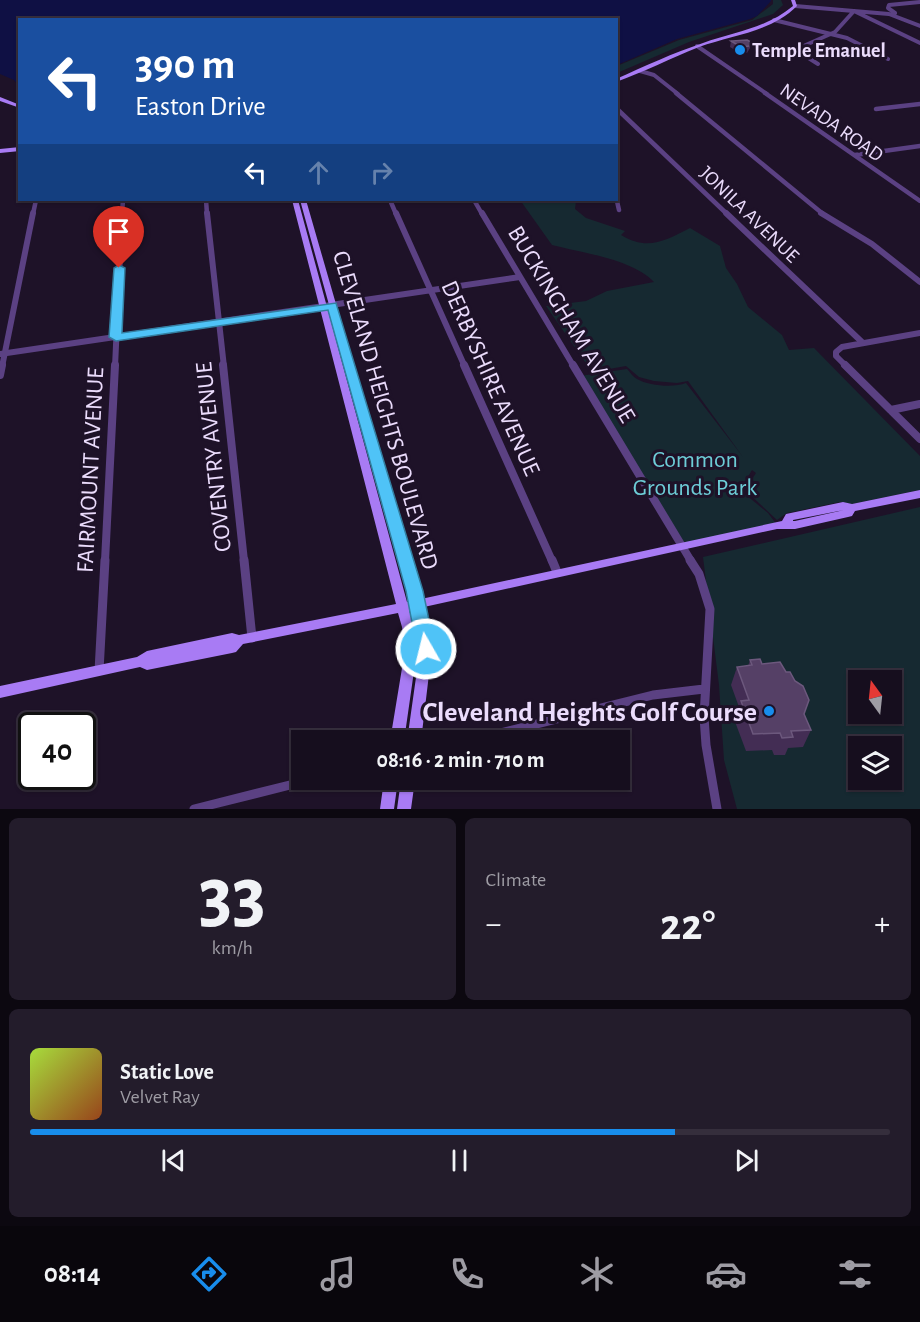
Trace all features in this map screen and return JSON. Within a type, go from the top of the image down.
[{"type":"street","points":[[792,0],[795,6]]},
{"type":"street","points":[[892,14],[895,13],[888,8],[889,5],[920,2]]},
{"type":"street","points":[[828,9],[837,7],[837,4]]},
{"type":"street","points":[[618,80],[697,46],[774,20],[795,6],[892,14],[920,26]]},
{"type":"street","points":[[818,64],[798,50],[831,34],[854,10]]},
{"type":"street","points":[[854,10],[920,43]]},
{"type":"street","points":[[774,20],[852,39],[888,59]]},
{"type":"street","name":"NEVADA ROAD","points":[[697,46],[919,200]]},
{"type":"street","points":[[640,71],[654,75],[830,220],[872,244],[920,282]]},
{"type":"street","points":[[2,101],[18,106]]},
{"type":"street","points":[[876,110],[920,104]]},
{"type":"street","name":"JONILA AVENUE","points":[[618,110],[863,343]]},
{"type":"street","points":[[855,155],[920,146]]},
{"type":"street","points":[[0,152],[18,150]]},
{"type":"street","points":[[0,375],[2,354],[36,201]]},
{"type":"street","name":"FAIRMOUNT AVENUE","points":[[99,671],[123,201]]},
{"type":"street","name":"COVENTRY AVENUE","points":[[206,201],[246,639]]},
{"type":"street","name":"CLEVELAND HEIGHTS BOULEVARD","points":[[295,201],[305,224],[327,306],[356,428],[404,607],[411,650],[399,730]]},
{"type":"street","name":"CLEVELAND HEIGHTS BOULEVARD","points":[[303,201],[305,224]]},
{"type":"street","name":"DERBYSHIRE AVENUE","points":[[390,201],[557,572]]},
{"type":"street","name":"BUCKINGHAM AVENUE","points":[[475,201],[699,574],[710,609],[704,689],[706,745],[717,809]]},
{"type":"street","points":[[617,201],[619,210]]},
{"type":"street","points":[[2,354],[520,277]]},
{"type":"street","name":"CLEVELAND HEIGHTS BOULEVARD","points":[[327,306],[367,426],[418,604],[426,649],[415,730]]},
{"type":"street","points":[[920,333],[842,347],[836,353],[920,439]]},
{"type":"street","points":[[891,410],[920,404]]},
{"type":"street","points":[[356,428],[367,426]]},
{"type":"street","points":[[0,692],[140,662],[147,665],[232,648],[246,639],[418,604],[786,523],[795,525],[848,513],[852,508],[920,494]]},
{"type":"street","points":[[512,730],[653,695],[704,689]]},
{"type":"street","points":[[194,809],[291,785]]},
{"type":"street","points":[[387,809],[390,790]]},
{"type":"street","points":[[404,809],[407,790]]},
{"type":"green space","points":[[773,0],[781,0],[783,5],[773,14],[689,42],[618,73],[618,66],[679,40],[752,20],[773,4]]},
{"type":"green space","name":"Common Grounds Park","points":[[521,201],[576,201],[575,209],[586,218],[625,231],[621,235],[630,240],[656,242],[690,228],[720,246],[726,268],[748,307],[782,335],[789,350],[814,348],[920,456],[920,490],[852,504],[840,502],[787,513],[777,520],[745,490],[756,473],[752,470],[740,490],[768,513],[777,525],[683,545],[580,376],[627,369],[636,378],[655,385],[668,386],[686,383],[743,457],[688,381],[677,383],[654,381],[639,377],[626,366],[592,372],[546,306],[586,301],[607,291],[654,282],[645,274],[620,262],[552,245]]},
{"type":"green space","name":"Cleveland Heights Golf Course","points":[[920,507],[920,809],[737,809],[724,760],[719,685],[703,557]]},
{"type":"shaded area","points":[[0,0],[771,0],[757,16],[750,19],[677,39],[618,65],[618,18],[18,18],[18,85],[14,80],[0,74]]},
{"type":"building","points":[[731,41],[751,42],[749,46],[741,47]]},
{"type":"building","name":"Cleveland Heights Golf Course","points":[[760,659],[762,664],[780,662],[786,672],[790,672],[795,681],[803,686],[809,700],[804,714],[811,730],[791,731],[793,737],[782,738],[780,733],[753,734],[741,701],[749,700],[737,667],[752,665],[750,660]]},
{"type":"place","name":"Temple Emanuel","points":[[740,50]]},
{"type":"place","name":"Cleveland Heights Golf Course","points":[[769,711]]},
{"type":"route","points":[[119,268],[116,337],[332,306],[415,591],[426,649]]}]
